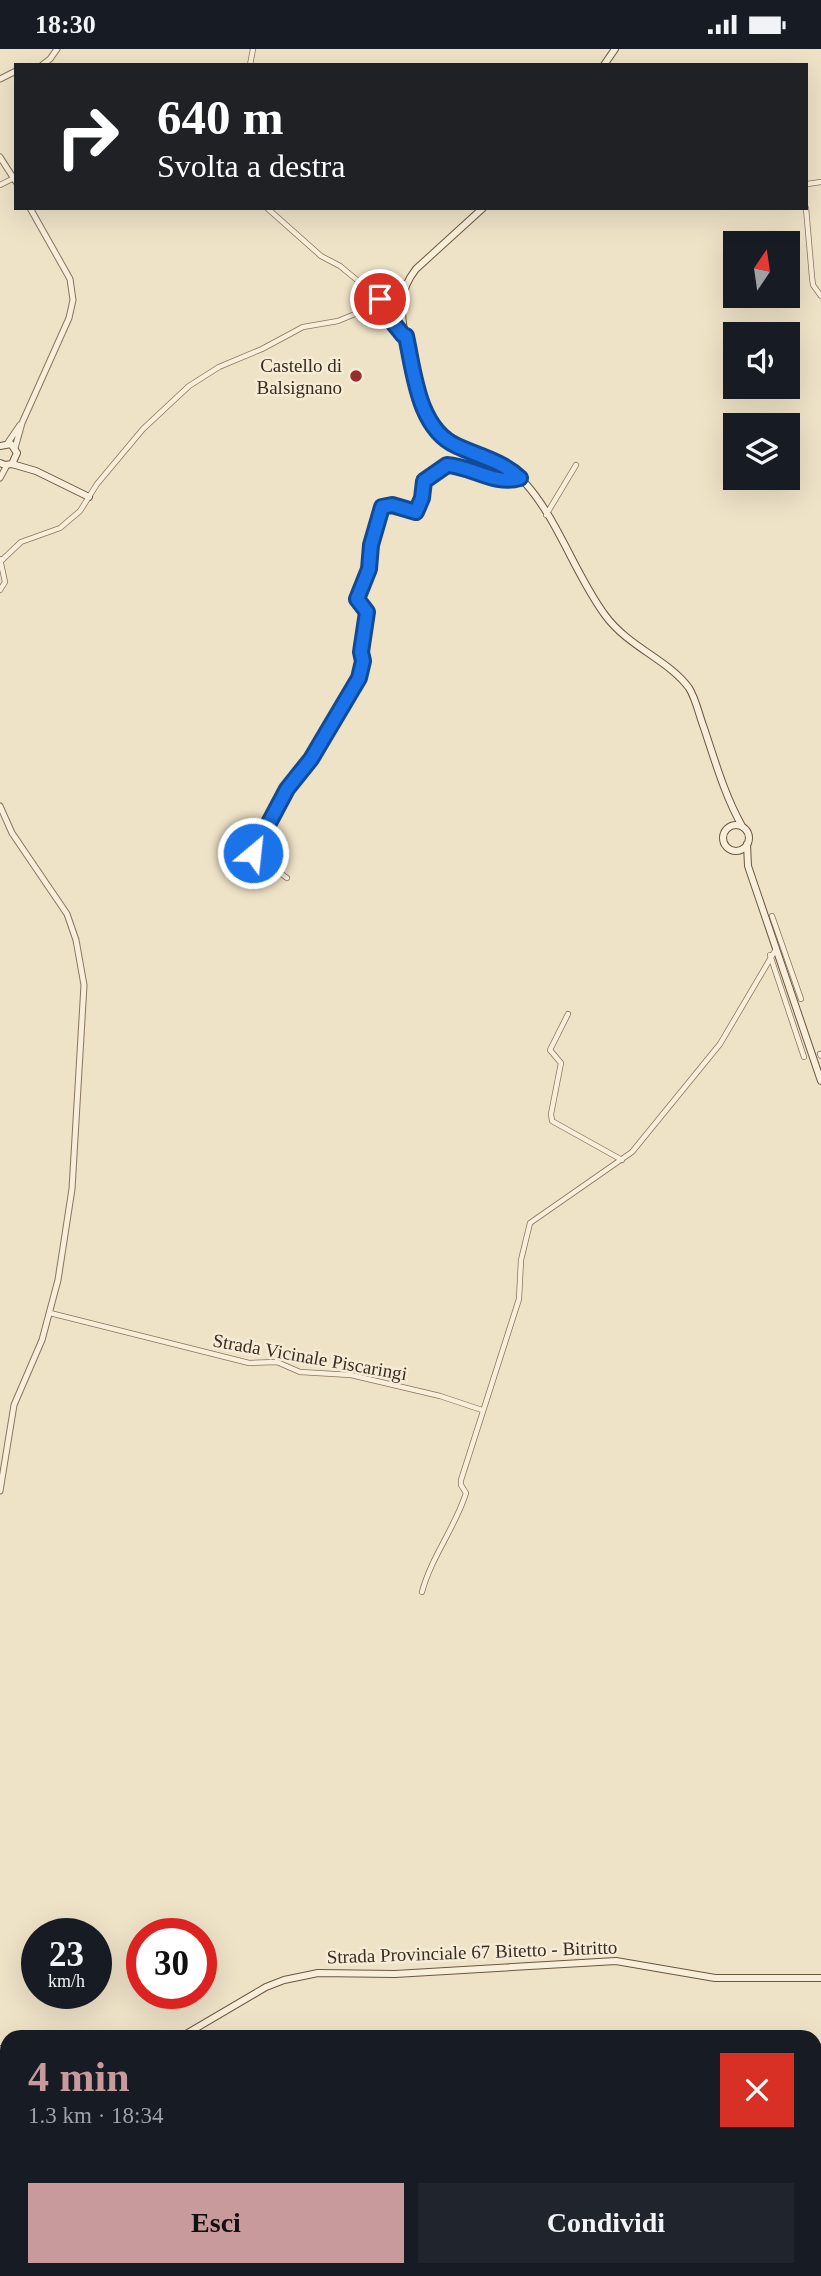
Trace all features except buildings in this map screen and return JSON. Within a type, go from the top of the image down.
[{"type":"main road","points":[[481,210],[416,269],[407,283],[402,306],[406,336],[416,383],[426,413],[439,434],[455,446],[506,466],[520,478],[547,515],[604,614],[630,642],[671,671],[688,688],[732,807],[749,836],[748,866],[773,952],[785,967],[821,1081]]},
{"type":"main road","points":[[3,445],[15,448],[17,456],[36,471],[89,497]]},
{"type":"main road","points":[[6,464],[17,456]]},
{"type":"main road","points":[[6,464],[36,471]]},
{"type":"main road","points":[[732,807],[733,825]]},
{"type":"main road","points":[[742,826],[733,825],[725,830],[723,839],[726,846],[736,851],[748,866]]},
{"type":"main road","points":[[736,851],[747,844]]},
{"type":"main road","name":"Strada Provinciale 67 Bitetto - Bitritto","points":[[193,2030],[266,1987],[318,1973],[395,1974],[616,1961],[715,1978],[821,1978]]},
{"type":"street","points":[[45,63],[57,49]]},
{"type":"street","points":[[0,157],[14,178]]},
{"type":"street","points":[[15,448],[22,423],[69,318],[73,300],[70,279],[31,210]]},
{"type":"street","points":[[269,210],[321,256],[340,265],[380,299],[389,318],[406,336]]},
{"type":"street","points":[[806,210],[811,277],[821,296]]},
{"type":"street","points":[[0,590],[5,582],[1,560],[21,542],[60,528],[80,511],[144,429],[189,386],[219,367],[262,349],[303,327],[338,321],[381,303],[403,283],[407,283]]},
{"type":"street","points":[[3,445],[22,423]]},
{"type":"street","points":[[0,478],[6,464]]},
{"type":"street","points":[[287,878],[253,853],[287,789],[311,759],[359,678],[367,612],[357,599],[369,569],[371,545],[382,507],[392,505],[416,512],[422,498],[424,481],[447,465],[488,477],[520,478]]},
{"type":"street","points":[[547,515],[576,465]]},
{"type":"street","points":[[0,806],[12,833],[67,914],[76,938],[84,985],[72,1189],[58,1280],[42,1340],[14,1405],[0,1491]]},
{"type":"street","points":[[772,916],[785,967],[801,999]]},
{"type":"street","points":[[773,952],[804,1057]]},
{"type":"street","points":[[422,1592],[441,1544],[466,1493],[461,1480],[519,1299],[520,1266],[530,1223],[628,1156],[720,1044],[773,952]]},
{"type":"street","points":[[568,1014],[551,1050],[561,1063],[552,1121],[622,1160]]},
{"type":"street","name":"Strada Vicinale Piscaringi","points":[[50,1313],[249,1363],[277,1362],[300,1372],[328,1372],[362,1377],[440,1396],[482,1410]]},
{"type":"place","name":"Castello di Balsignano","points":[[356,376]]},
{"type":"route","points":[[253,853],[287,789],[311,759],[359,678],[367,612],[357,599],[369,569],[371,545],[382,507],[392,505],[416,512],[422,498],[424,481],[447,465],[488,477],[520,478],[506,466],[455,446],[434,429],[416,383],[406,336],[382,309],[380,299]]}]
